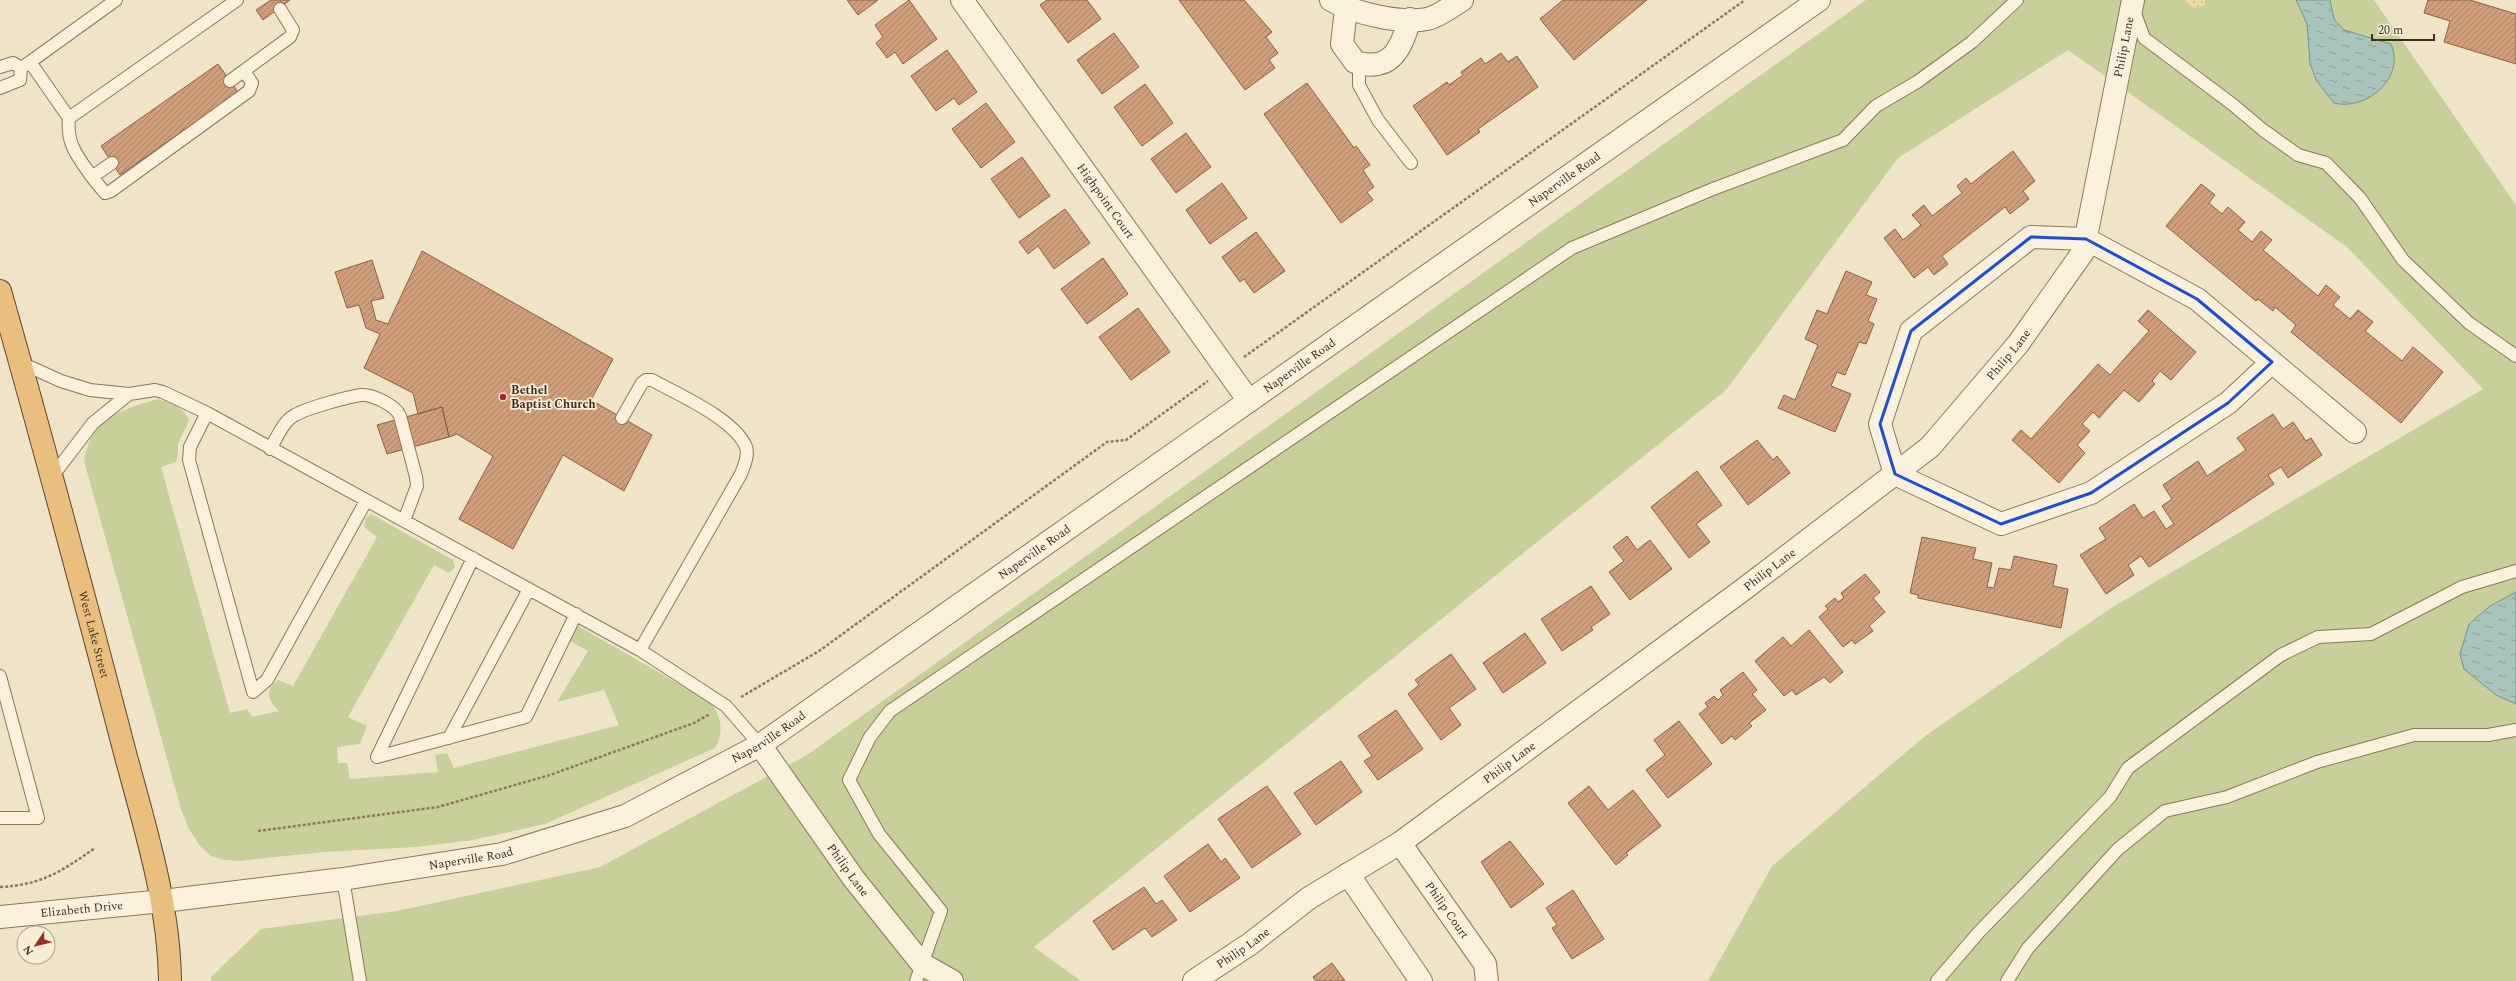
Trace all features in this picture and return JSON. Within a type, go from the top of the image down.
[{"type":"highway","name":"West Lake Street","points":[[0,291],[21,363],[163,901],[169,950],[170,981]]},
{"type":"street","name":"Highpoint Court","points":[[962,0],[1249,401]]},
{"type":"street","points":[[1410,19],[1401,48],[1387,60],[1373,66],[1355,62],[1342,44],[1338,4],[1385,18],[1410,19],[1427,20],[1462,0]]},
{"type":"street","name":"Naperville Road","points":[[163,901],[343,879],[502,854],[625,816],[760,745],[1819,0]]},
{"type":"street","name":"Philip Lane","points":[[1194,981],[1250,944],[1309,898],[1400,843],[1732,598],[1930,447],[2018,344],[2083,252],[2131,2]]},
{"type":"street","points":[[2272,362],[2228,403],[2091,493],[2001,524],[1895,474],[1880,424],[1911,331],[2031,237],[2086,239],[2197,299],[2272,362],[2355,432]]},
{"type":"street","name":"Philip Lane","points":[[760,745],[919,972],[952,981]]},
{"type":"street","name":"Philip Court","points":[[1400,843],[1485,964],[1487,981]]},
{"type":"street","points":[[1348,874],[1421,981]]},
{"type":"street","name":"Elizabeth Drive","points":[[0,917],[163,901]]},
{"type":"lane","points":[[0,88],[20,80],[26,65],[116,0]]},
{"type":"lane","points":[[69,118],[236,0]]},
{"type":"lane","points":[[919,972],[942,912],[879,834],[849,780],[870,737],[890,711],[1572,248],[1713,189],[1843,140],[1876,106],[1917,82],[1972,42],[2017,0]]},
{"type":"lane","points":[[2131,2],[2144,38],[2298,156],[2326,163],[2360,198],[2403,260],[2469,323],[2516,356]]},
{"type":"lane","points":[[230,81],[290,37],[293,30],[280,9]]},
{"type":"lane","points":[[0,67],[13,63],[26,65],[69,118],[68,131],[70,143],[92,177],[105,193],[111,191],[135,175],[249,91],[252,83],[244,71]]},
{"type":"lane","points":[[1359,63],[1359,85],[1378,120],[1411,163]]},
{"type":"lane","points":[[92,177],[112,163]]},
{"type":"lane","points":[[21,363],[80,387],[129,394],[155,390],[207,413],[270,449],[640,650],[726,706],[760,745]]},
{"type":"lane","points":[[622,418],[642,383],[646,380],[652,380],[730,426],[741,436],[746,448],[746,461],[741,474],[640,650]]},
{"type":"lane","points":[[51,478],[93,423],[129,394]]},
{"type":"lane","points":[[270,449],[288,420],[305,411],[362,395],[376,399],[395,408],[400,416],[417,486],[404,521]]},
{"type":"lane","points":[[207,413],[190,447],[189,460],[253,692],[266,680],[366,501]]},
{"type":"lane","points":[[473,558],[377,758],[526,717],[576,614]]},
{"type":"lane","points":[[1937,981],[1979,932],[2110,797],[2128,768],[2280,655],[2318,637],[2371,634],[2462,587],[2516,571]]},
{"type":"lane","points":[[449,738],[529,589]]},
{"type":"lane","points":[[0,676],[38,818],[0,818]]},
{"type":"lane","points":[[2007,981],[2028,948],[2118,849],[2165,812],[2227,797],[2317,762],[2414,735],[2488,735],[2516,730]]},
{"type":"lane","points":[[343,879],[360,981]]},
{"type":"path","points":[[1251,352],[1745,0]]},
{"type":"path","points":[[258,832],[438,807],[550,775],[694,723],[726,706],[819,651],[1107,442],[1126,440],[1209,381]]},
{"type":"path","points":[[0,886],[21,886],[42,881],[63,871],[95,848]]},
{"type":"highlighted area","points":[[2031,237],[2086,239],[2197,299],[2272,362],[2228,403],[2091,493],[2001,524],[1895,474],[1880,424],[1911,331]]},
{"type":"green space","points":[[1866,0],[2374,0],[2516,205],[2516,981],[1708,981],[1772,866],[1925,736],[2111,608],[2483,389],[2347,247],[2068,50],[1898,158],[1726,390],[1034,947],[1081,981],[211,981],[211,977],[261,929],[397,911],[600,867],[807,755]]},
{"type":"green space","points":[[158,399],[172,404],[180,409],[187,415],[189,420],[178,444],[176,462],[161,467],[230,713],[247,709],[252,717],[279,711],[270,700],[269,692],[278,680],[293,686],[377,537],[364,527],[366,518],[371,514],[453,560],[455,567],[449,573],[434,565],[348,717],[367,726],[360,744],[337,747],[338,763],[347,763],[350,779],[438,772],[435,755],[447,753],[454,768],[619,725],[604,690],[557,702],[588,651],[570,641],[578,626],[709,701],[719,717],[721,730],[715,748],[545,824],[473,840],[417,847],[325,852],[238,861],[225,860],[211,856],[200,846],[189,829],[181,809],[84,461],[93,434],[101,425],[120,412]]},
{"type":"sand","points":[[2184,0],[2205,0],[2205,5],[2194,8]]},
{"type":"water","points":[[2296,0],[2330,0],[2334,19],[2344,30],[2391,44],[2394,57],[2393,69],[2388,80],[2380,89],[2370,97],[2359,102],[2346,104],[2334,103],[2316,80],[2310,63],[2307,24]]},
{"type":"water","points":[[2516,592],[2516,704],[2496,695],[2464,669],[2460,654],[2469,624],[2490,606]]},
{"type":"building","points":[[271,0],[290,0],[263,20],[256,10]]},
{"type":"building","points":[[847,0],[878,0],[858,15]]},
{"type":"building","points":[[909,0],[937,39],[903,64],[895,52],[887,58],[876,43],[883,37],[875,25]]},
{"type":"building","points":[[1047,0],[1087,0],[1101,19],[1068,43],[1040,5]]},
{"type":"building","points":[[1179,0],[1244,0],[1272,32],[1266,37],[1278,53],[1269,60],[1275,68],[1245,90]]},
{"type":"building","points":[[1563,0],[1647,0],[1574,60],[1540,19]]},
{"type":"building","points":[[2428,0],[2470,0],[2516,14],[2516,64],[2444,42],[2450,21],[2424,13]]},
{"type":"building","points":[[1114,33],[1139,67],[1102,94],[1077,60]]},
{"type":"building","points":[[947,50],[977,92],[959,105],[954,98],[936,111],[911,76]]},
{"type":"building","points":[[1501,53],[1508,62],[1517,56],[1538,87],[1478,129],[1480,132],[1447,155],[1413,106],[1447,82],[1449,85],[1463,75],[1461,72],[1481,58],[1485,64]]},
{"type":"building","points":[[218,64],[238,92],[120,175],[101,146]]},
{"type":"building","points":[[1307,83],[1354,148],[1356,146],[1370,165],[1363,170],[1374,187],[1367,192],[1373,200],[1341,223],[1264,114]]},
{"type":"building","points":[[1145,84],[1173,123],[1142,146],[1114,107]]},
{"type":"building","points":[[986,103],[1015,142],[981,168],[952,129]]},
{"type":"building","points":[[1186,133],[1211,167],[1176,193],[1151,159]]},
{"type":"building","points":[[2013,151],[2035,181],[2023,191],[2029,199],[2010,214],[2005,207],[1942,256],[1948,264],[1934,275],[1928,267],[1914,278],[1884,238],[1895,229],[1903,240],[1921,225],[1912,215],[1924,205],[1932,216],[1962,193],[1957,186],[1966,178],[1971,184]]},
{"type":"building","points":[[1022,157],[1050,196],[1019,218],[991,179]]},
{"type":"building","points":[[1222,183],[1247,218],[1210,244],[1186,210]]},
{"type":"building","points":[[2201,184],[2215,195],[2209,203],[2222,214],[2228,207],[2245,222],[2238,230],[2252,242],[2261,231],[2272,240],[2263,250],[2318,296],[2326,285],[2340,297],[2333,305],[2350,319],[2358,310],[2373,322],[2365,331],[2402,361],[2413,347],[2443,372],[2401,423],[2291,332],[2296,325],[2275,307],[2273,311],[2258,299],[2256,301],[2166,226]]},
{"type":"building","points":[[1065,209],[1090,243],[1054,269],[1038,246],[1028,254],[1019,242]]},
{"type":"building","points":[[1256,232],[1285,271],[1254,293],[1244,279],[1240,282],[1222,257]]},
{"type":"building","name":"Bethel Baptist Church","points":[[422,251],[613,359],[591,400],[652,435],[624,491],[563,455],[513,549],[459,519],[493,456],[457,434],[449,437],[442,407],[418,414],[413,393],[364,368],[380,334],[366,328],[359,305],[347,308],[335,272],[372,260],[384,298],[371,301],[376,320],[388,324]]},
{"type":"building","points":[[1103,258],[1128,294],[1087,324],[1061,289]]},
{"type":"building","points":[[1846,271],[1872,282],[1866,295],[1877,299],[1868,321],[1874,324],[1866,344],[1859,342],[1845,375],[1837,372],[1831,386],[1851,394],[1835,432],[1778,408],[1784,395],[1795,400],[1818,345],[1805,339],[1817,310],[1827,314]]},
{"type":"building","points":[[1138,308],[1170,352],[1131,380],[1099,337]]},
{"type":"building","points":[[2148,310],[2196,352],[2171,380],[2160,371],[2152,381],[2155,384],[2139,402],[2124,390],[2099,418],[2093,412],[2082,424],[2090,431],[2077,445],[2085,453],[2059,483],[2012,440],[2021,430],[2031,439],[2098,364],[2110,375],[2149,331],[2138,321]]},
{"type":"building","points":[[442,407],[449,437],[387,454],[377,425]]},
{"type":"building","points":[[2273,414],[2283,429],[2293,422],[2306,441],[2311,438],[2322,455],[2288,478],[2281,467],[2268,475],[2274,484],[2149,567],[2141,556],[2128,565],[2134,575],[2106,594],[2080,555],[2106,539],[2099,528],[2134,504],[2143,518],[2154,511],[2166,529],[2174,524],[2162,506],[2172,499],[2163,485],[2198,461],[2207,476],[2246,450],[2237,438]]},
{"type":"building","points":[[1757,440],[1773,460],[1777,456],[1790,473],[1748,505],[1720,467]]},
{"type":"building","points":[[1697,471],[1722,505],[1696,524],[1710,542],[1689,558],[1651,507]]},
{"type":"building","points":[[1627,536],[1637,550],[1650,540],[1672,569],[1630,600],[1609,572],[1624,561],[1613,547]]},
{"type":"building","points":[[1922,537],[1976,548],[1973,559],[1992,563],[1987,587],[1994,588],[1999,568],[2011,570],[2014,556],[2057,565],[2053,586],[2068,589],[2061,628],[1918,598],[1918,595],[1910,593]]},
{"type":"building","points":[[1865,574],[1880,592],[1873,598],[1885,612],[1869,626],[1873,631],[1855,644],[1852,640],[1843,647],[1819,617],[1828,609],[1825,606],[1835,598],[1838,602],[1844,598],[1841,593]]},
{"type":"building","points":[[1591,586],[1610,614],[1591,627],[1593,630],[1562,651],[1541,619]]},
{"type":"building","points":[[1809,630],[1843,672],[1830,683],[1824,677],[1796,695],[1792,690],[1784,696],[1755,661],[1783,637],[1791,646]]},
{"type":"building","points":[[1525,633],[1546,663],[1503,693],[1483,663]]},
{"type":"building","points":[[1451,654],[1476,689],[1449,708],[1461,725],[1441,740],[1408,694],[1419,685],[1415,680]]},
{"type":"building","points":[[1743,672],[1757,690],[1752,694],[1766,710],[1749,723],[1752,726],[1735,740],[1732,736],[1722,744],[1699,714],[1708,707],[1705,703],[1714,696],[1718,700],[1723,695],[1720,690]]},
{"type":"building","points":[[1396,710],[1423,749],[1378,780],[1364,761],[1372,756],[1358,736]]},
{"type":"building","points":[[1679,721],[1712,764],[1668,798],[1646,770],[1665,755],[1654,740]]},
{"type":"building","points":[[1341,761],[1362,792],[1316,825],[1294,793]]},
{"type":"building","points":[[1267,786],[1301,834],[1252,868],[1218,819]]},
{"type":"building","points":[[1589,786],[1608,810],[1633,790],[1661,826],[1626,853],[1628,855],[1616,865],[1568,803]]},
{"type":"building","points":[[1510,841],[1544,884],[1511,908],[1481,862]]},
{"type":"building","points":[[1208,844],[1221,862],[1225,858],[1240,878],[1190,912],[1164,876]]},
{"type":"building","points":[[1144,887],[1156,904],[1162,900],[1177,920],[1152,937],[1145,928],[1113,950],[1093,921]]},
{"type":"building","points":[[1573,890],[1604,939],[1572,959],[1552,928],[1557,925],[1546,908]]},
{"type":"building","points":[[1332,963],[1345,981],[1316,981],[1313,977]]},
{"type":"place","name":"Bethel Baptist Church","points":[[503,397]]}]
